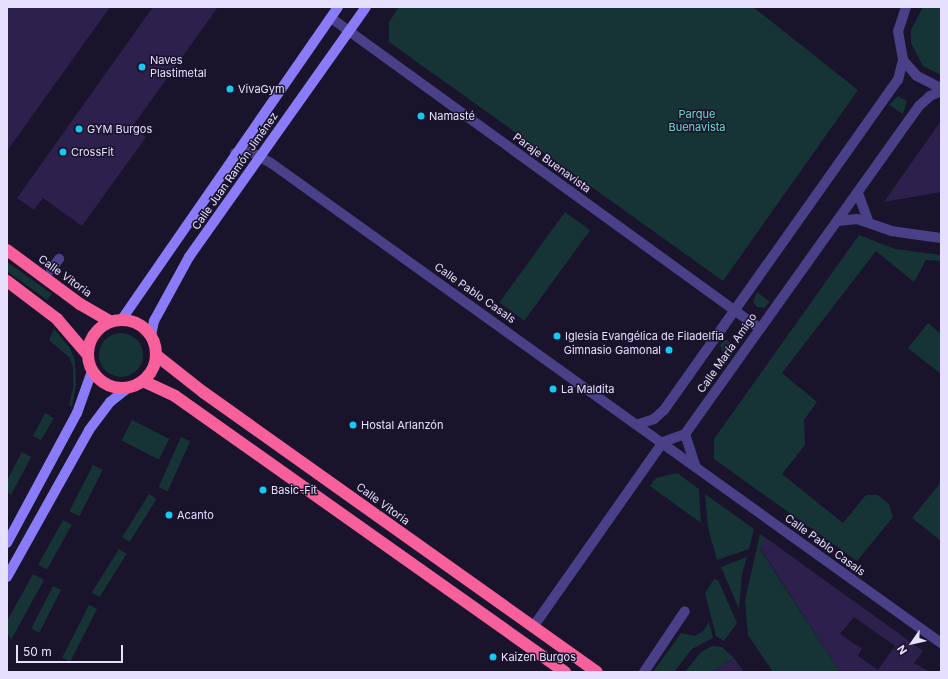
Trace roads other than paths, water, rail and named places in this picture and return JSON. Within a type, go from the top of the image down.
[{"type":"highway","name":"Calle Vitoria","points":[[7,250],[80,304],[116,320]]},
{"type":"highway","points":[[7,281],[57,319],[87,354],[92,371],[107,385],[128,388],[143,381],[152,370],[156,355],[151,336],[144,327],[116,320],[93,334],[87,354]]},
{"type":"highway","name":"Calle Vitoria","points":[[156,355],[203,392],[597,672]]},
{"type":"highway","points":[[143,381],[181,401],[565,672]]},
{"type":"main road","name":"Calle Juan Ramón Jiménez","points":[[116,320],[338,7]]},
{"type":"main road","name":"Calle Juan Ramón Jiménez","points":[[151,336],[154,321],[189,257],[366,7]]},
{"type":"main road","points":[[7,543],[78,413],[92,371]]},
{"type":"main road","points":[[7,577],[87,434],[110,402],[128,388]]},
{"type":"street","points":[[896,7],[899,22],[899,42],[903,60],[917,76],[941,88]]},
{"type":"street","points":[[899,22],[906,7]]},
{"type":"street","name":"Paraje Buenavista","points":[[331,18],[759,328]]},
{"type":"street","name":"Calle María Amigo","points":[[639,424],[654,419],[664,410],[898,80],[903,60]]},
{"type":"street","name":"Calle María Amigo","points":[[685,434],[759,328],[838,221],[919,106],[930,96],[941,91]]},
{"type":"street","name":"Calle Pablo Casals","points":[[235,153],[251,152],[260,156],[639,424],[696,467],[941,643]]},
{"type":"street","points":[[858,192],[868,221]]},
{"type":"street","points":[[838,221],[868,221],[891,231],[941,238]]},
{"type":"street","points":[[51,270],[59,258]]},
{"type":"street","points":[[533,627],[663,442],[685,434],[696,467]]},
{"type":"street","points":[[644,672],[685,611]]},
{"type":"place","name":"Naves Plastimetal","points":[[142,67]]},
{"type":"place","name":"VivaGym","points":[[230,89]]},
{"type":"place","name":"Namasté","points":[[421,116]]},
{"type":"place","name":"GYM Burgos","points":[[79,129]]},
{"type":"place","name":"CrossFit","points":[[63,152]]},
{"type":"place","name":"Iglesia Evangélica de Filadelfia","points":[[557,336]]},
{"type":"place","name":"Gimnasio Gamonal","points":[[669,350]]},
{"type":"place","name":"La Maldita","points":[[553,389]]},
{"type":"place","name":"Hostal Arlanzón","points":[[353,425]]},
{"type":"place","name":"Basic-Fit","points":[[263,490]]},
{"type":"place","name":"Acanto","points":[[169,515]]},
{"type":"place","name":"Kaizen Burgos","points":[[493,657]]},
{"type":"park label","name":"Parque Buenavista","points":[[697,121]]}]
